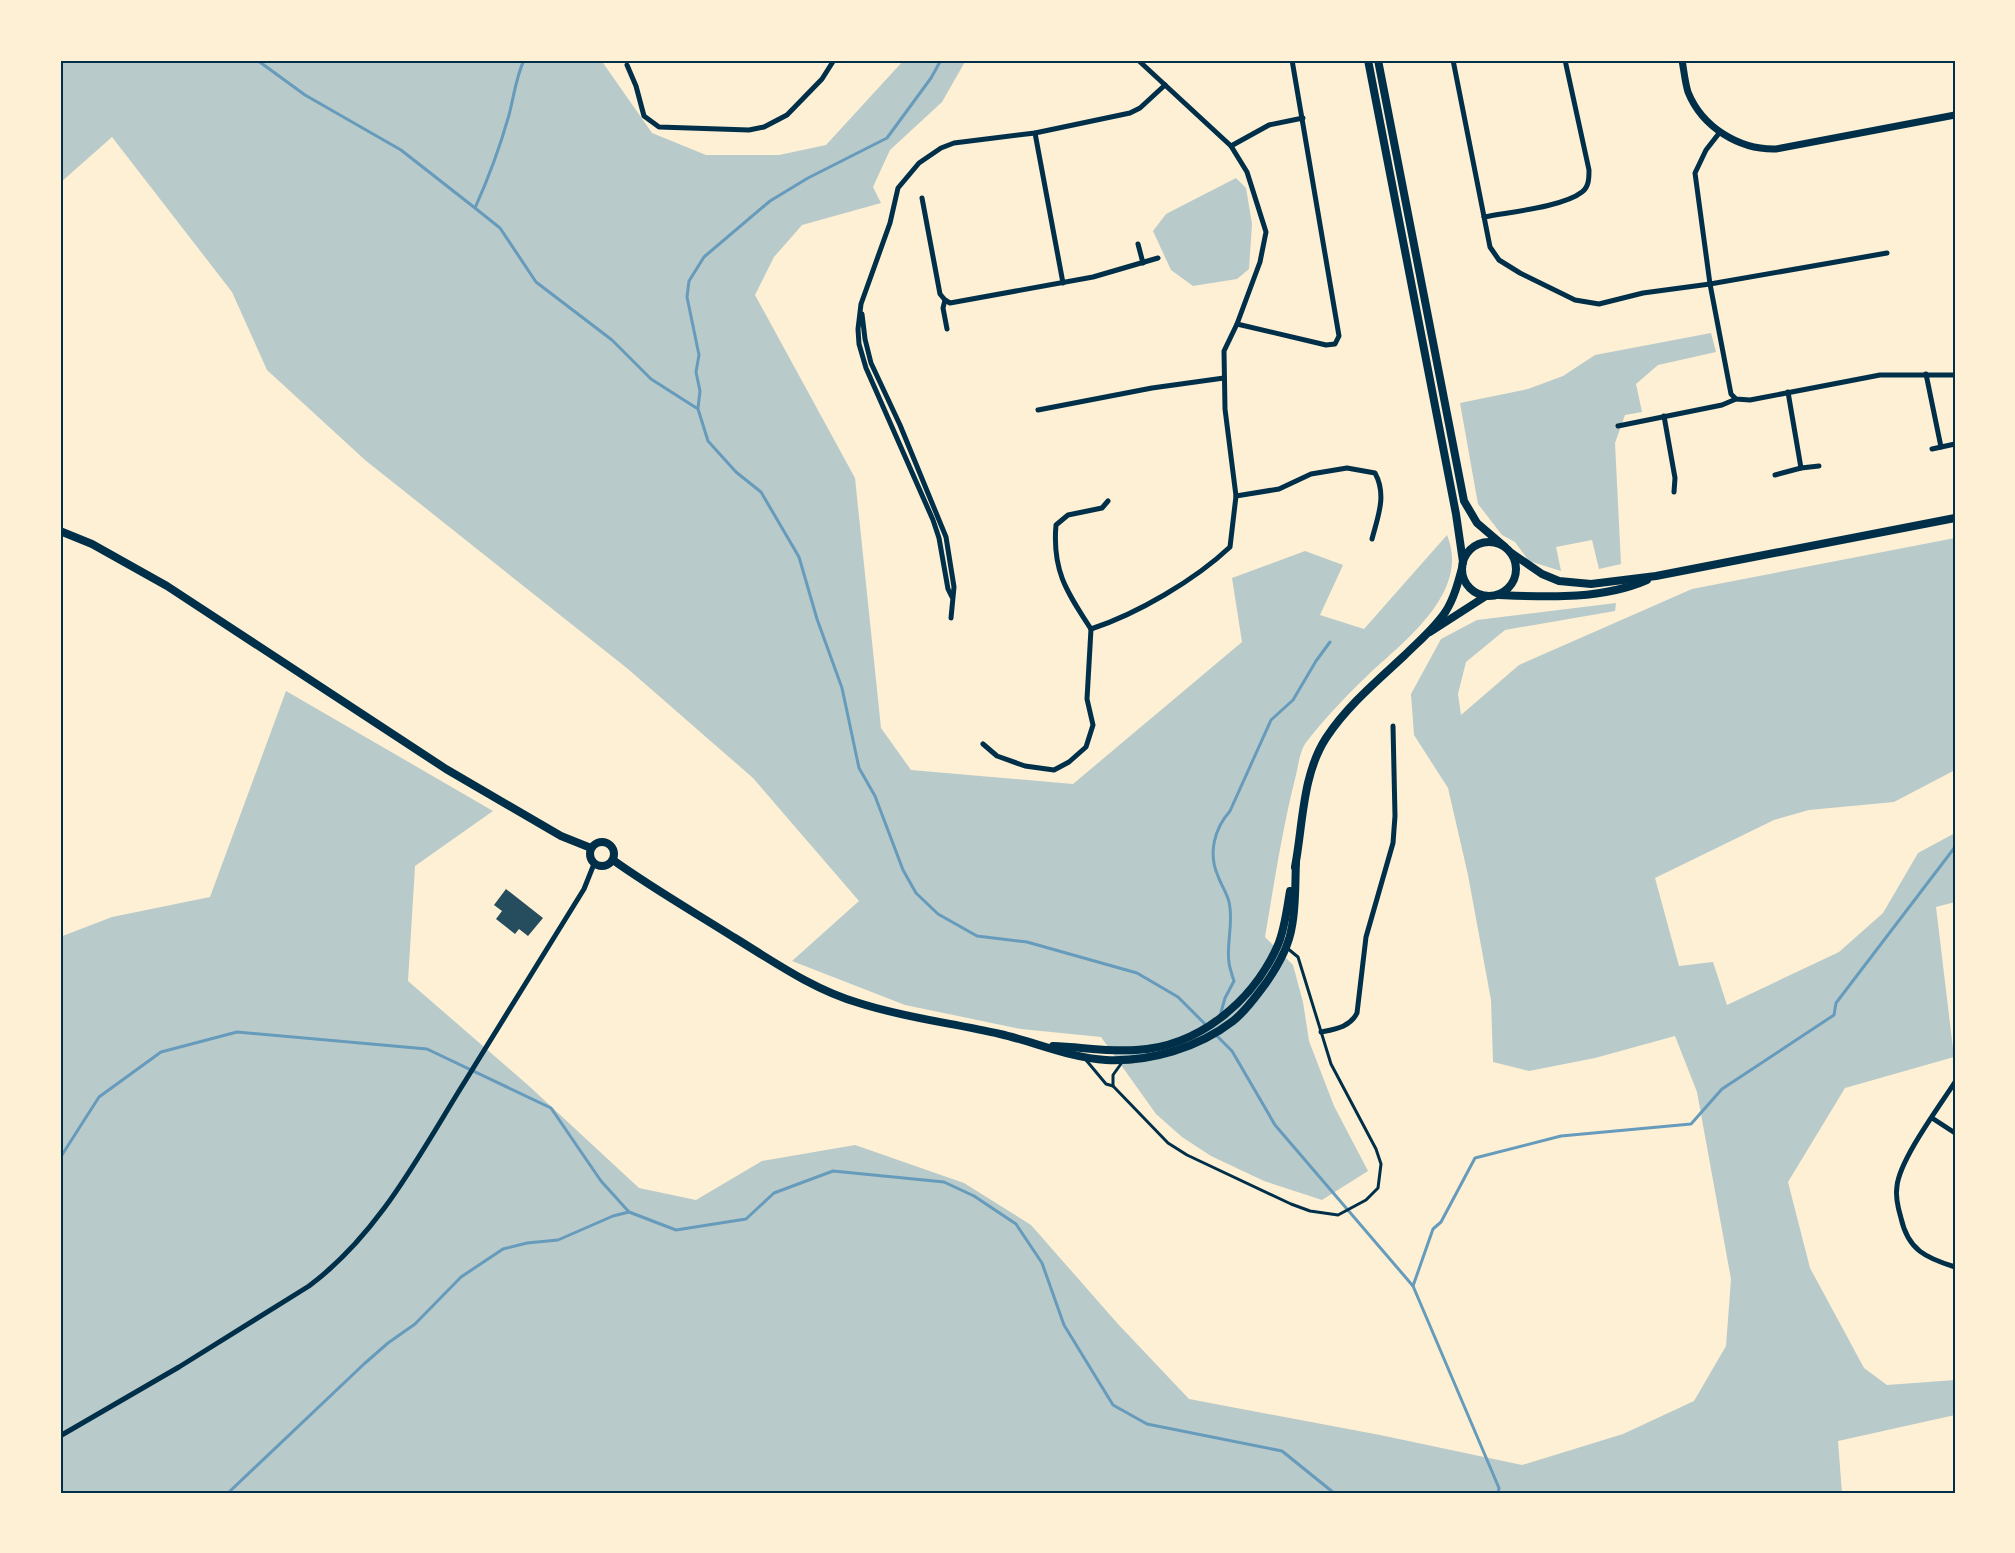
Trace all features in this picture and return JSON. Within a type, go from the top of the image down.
[{"type":"main road","points":[[1368,60],[1456,514],[1464,578],[1476,593],[1486,596],[1589,594],[1623,588],[1656,576]]},
{"type":"main road","points":[[1378,60],[1464,501],[1477,523],[1508,550],[1516,566],[1515,577],[1509,587],[1498,595]]},
{"type":"main road","points":[[1040,1045],[1139,1050],[1169,1044],[1212,1025],[1230,1012],[1247,994],[1266,968],[1278,943],[1311,778],[1326,739],[1352,705],[1424,636],[1445,612],[1452,600],[1467,553],[1481,543],[1498,543],[1542,574],[1558,581],[1592,584],[1656,576],[1955,518]]},
{"type":"main road","points":[[60,531],[92,544],[167,586],[446,769],[556,833],[591,848]]},
{"type":"main road","points":[[1424,636],[1486,596]]},
{"type":"main road","points":[[598,843],[609,844],[613,850],[612,860],[605,866],[594,864],[589,855],[591,848],[598,843]]},
{"type":"main road","points":[[612,860],[766,957],[829,992],[857,1003],[898,1014],[991,1032],[1106,1060],[1138,1059],[1171,1052],[1198,1042],[1235,1020],[1256,997],[1274,971],[1286,947],[1292,926],[1296,862]]},
{"type":"street","points":[[627,65],[636,86],[644,116],[659,127],[749,130],[764,127],[787,115],[822,79],[834,60]]},
{"type":"street","points":[[1091,629],[1120,620],[1197,574],[1230,547],[1236,496],[1226,409],[1224,351],[1237,324],[1260,262],[1266,231],[1247,172],[1231,146],[1198,113],[1138,60]]},
{"type":"street","points":[[1237,324],[1326,345],[1335,344],[1339,336],[1292,60]]},
{"type":"street","points":[[1453,60],[1490,247],[1499,260],[1575,300],[1599,304],[1643,293],[1710,284],[1887,253]]},
{"type":"street","points":[[1484,217],[1564,201],[1584,191],[1589,179],[1589,170],[1565,60]]},
{"type":"street","points":[[1682,60],[1691,99],[1703,116],[1720,132],[1750,147],[1776,149],[1955,115]]},
{"type":"street","points":[[951,618],[952,597],[948,589],[939,538],[933,520],[866,368],[859,344],[861,304],[890,223],[898,188],[919,163],[941,148],[954,143],[1035,133],[1130,112],[1140,108],[1165,85]]},
{"type":"street","points":[[1231,146],[1269,125],[1303,118]]},
{"type":"street","points":[[1720,132],[1706,150],[1695,173],[1710,284],[1731,394],[1736,399]]},
{"type":"street","points":[[1035,133],[1063,283]]},
{"type":"street","points":[[922,198],[940,294],[945,300],[956,303],[1093,277],[1158,258]]},
{"type":"street","points":[[1138,244],[1143,262]]},
{"type":"street","points":[[945,300],[943,308],[947,329]]},
{"type":"street","points":[[1926,374],[1941,447]]},
{"type":"street","points":[[1618,426],[1722,405],[1736,399],[1750,400],[1880,375],[1955,375]]},
{"type":"street","points":[[1038,410],[1152,388],[1224,378]]},
{"type":"street","points":[[1788,392],[1801,468]]},
{"type":"street","points":[[1664,416],[1675,478],[1674,492]]},
{"type":"street","points":[[1932,449],[1955,444]]},
{"type":"street","points":[[1775,475],[1819,466]]},
{"type":"street","points":[[1236,496],[1279,489],[1311,474],[1347,468],[1375,472],[1381,484],[1382,504],[1372,539]]},
{"type":"street","points":[[983,744],[997,756],[1025,766],[1054,770],[1069,762],[1086,747],[1093,725],[1087,699],[1091,629],[1073,602],[1057,568],[1054,556],[1056,525],[1068,516],[1102,508],[1108,501]]},
{"type":"street","points":[[1321,1032],[1346,1025],[1357,1013],[1366,937],[1393,843],[1395,816],[1393,726]]},
{"type":"street","points":[[60,1437],[179,1367],[309,1286],[329,1271],[365,1234],[408,1174],[584,889],[594,864]]},
{"type":"street","points":[[1955,1082],[1900,1175],[1896,1190],[1907,1236],[1919,1252],[1937,1262],[1955,1267]]},
{"type":"street","points":[[1932,1118],[1955,1133]]},
{"type":"lane","points":[[1083,1056],[1107,1084],[1113,1086],[1168,1143],[1187,1155],[1301,1208],[1338,1215],[1346,1212],[1366,1200],[1378,1188],[1381,1164],[1376,1149],[1331,1064],[1298,957],[1286,947]]},
{"type":"lane","points":[[1113,1086],[1113,1076],[1124,1059]]},
{"type":"shaded area","points":[[60,60],[601,60],[652,133],[706,155],[779,155],[826,145],[904,60],[966,60],[942,102],[890,150],[873,187],[881,203],[802,225],[774,257],[755,295],[855,478],[881,728],[911,770],[1073,784],[1242,642],[1232,578],[1305,551],[1343,565],[1320,615],[1364,629],[1447,535],[1452,556],[1450,577],[1442,596],[1414,632],[1342,700],[1303,748],[1286,818],[1265,937],[1293,965],[1303,1002],[1309,1041],[1334,1106],[1368,1171],[1322,1200],[1264,1181],[1211,1156],[1182,1137],[1156,1114],[1101,1037],[1021,1029],[905,1005],[792,961],[859,901],[753,778],[628,669],[365,460],[267,370],[232,292],[112,137],[60,183]]},
{"type":"shaded area","points":[[1236,178],[1246,188],[1252,224],[1249,269],[1237,279],[1193,286],[1171,270],[1153,231],[1166,214]]},
{"type":"shaded area","points":[[1711,333],[1716,352],[1658,365],[1636,384],[1642,412],[1625,415],[1615,443],[1621,564],[1599,569],[1592,540],[1556,547],[1561,571],[1529,561],[1515,542],[1502,535],[1478,504],[1460,403],[1528,389],[1563,376],[1595,355]]},
{"type":"shaded area","points":[[1955,538],[1955,770],[1894,802],[1809,810],[1774,820],[1655,878],[1679,966],[1713,962],[1727,1005],[1839,952],[1883,913],[1918,853],[1955,833],[1955,902],[1936,907],[1954,1057],[1845,1088],[1788,1182],[1810,1268],[1864,1368],[1887,1385],[1955,1380],[1955,1415],[1838,1441],[1842,1493],[60,1493],[60,937],[112,917],[210,897],[286,691],[493,811],[415,866],[408,981],[529,1086],[639,1188],[696,1200],[762,1161],[855,1145],[964,1183],[1031,1225],[1118,1324],[1189,1399],[1380,1435],[1522,1465],[1623,1434],[1694,1401],[1726,1346],[1731,1279],[1697,1092],[1675,1036],[1595,1058],[1529,1071],[1493,1062],[1491,1000],[1468,875],[1448,788],[1414,735],[1411,694],[1441,639],[1477,620],[1616,603],[1615,611],[1505,630],[1466,662],[1458,694],[1461,715],[1519,665],[1692,589]]},
{"type":"building","points":[[506,889],[543,918],[528,936],[519,929],[515,934],[496,919],[502,911],[494,905]]},
{"type":"waterway","points":[[257,60],[305,95],[401,150],[475,208],[500,228],[536,282],[612,340],[651,379],[698,409],[708,441],[736,472],[761,492],[799,557],[817,619],[842,688],[859,768],[875,796],[903,870],[916,893],[938,914],[977,936],[1027,942],[1137,973],[1178,997],[1206,1025]]},
{"type":"waterway","points":[[475,208],[502,139],[524,60]]},
{"type":"waterway","points":[[698,408],[700,391],[696,372],[699,355],[687,297],[689,281],[704,257],[770,201],[808,178],[887,138],[931,78],[941,60]]},
{"type":"waterway","points":[[1220,1016],[1225,998],[1234,981],[1228,955],[1231,918],[1229,902],[1215,868],[1214,842],[1271,720],[1293,700],[1330,642]]},
{"type":"waterway","points":[[1413,1286],[1433,1229],[1441,1222],[1475,1158],[1561,1136],[1691,1124],[1722,1089],[1834,1015],[1836,1003],[1955,847]]},
{"type":"waterway","points":[[60,1158],[99,1097],[161,1052],[237,1032],[427,1049],[551,1108],[601,1181],[629,1212],[676,1230],[746,1219],[774,1193],[833,1171],[944,1182],[974,1196],[1016,1224],[1042,1263],[1064,1325],[1113,1405],[1147,1424],[1282,1451],[1334,1493]]},
{"type":"waterway","points":[[1215,1034],[1232,1051],[1275,1125],[1413,1286],[1499,1488],[1498,1493]]},
{"type":"waterway","points":[[228,1493],[364,1364],[415,1324],[461,1277],[503,1249],[527,1243],[558,1240],[613,1216],[629,1212]]}]
